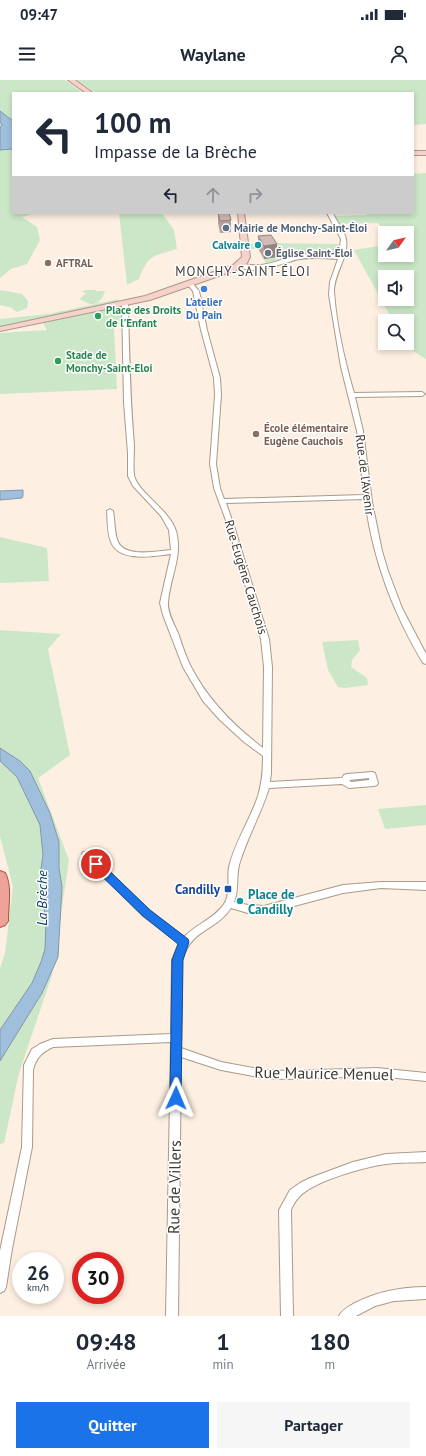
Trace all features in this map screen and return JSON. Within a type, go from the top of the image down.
[{"type":"main road","points":[[0,877],[0,921]]},
{"type":"street","points":[[71,80],[89,92]]},
{"type":"street","points":[[414,153],[426,153]]},
{"type":"street","points":[[0,329],[151,297],[228,270],[240,264],[246,257],[241,214]]},
{"type":"street","name":"Rue de l'Avenir","points":[[331,214],[343,237],[344,244],[341,257],[333,277],[332,294],[344,366],[361,435],[374,535],[384,569],[409,632],[426,661]]},
{"type":"street","points":[[228,270],[270,266],[300,257],[341,257]]},
{"type":"street","points":[[240,264],[250,268]]},
{"type":"street","name":"Rue Eugène Cauchois","points":[[190,284],[196,291],[204,330],[217,378],[218,395],[213,464],[218,492],[229,520],[265,639],[268,667],[266,784],[233,871],[233,890],[229,904]]},
{"type":"street","points":[[125,303],[127,406],[132,453],[131,476],[135,485],[159,510],[168,521],[172,530],[174,552],[164,605],[166,615],[187,667],[202,693],[213,708],[267,755]]},
{"type":"street","points":[[351,394],[422,394]]},
{"type":"street","points":[[221,501],[368,497]]},
{"type":"street","points":[[110,511],[115,543],[120,551],[130,554],[174,552]]},
{"type":"street","points":[[266,784],[281,785],[344,781]]},
{"type":"street","points":[[86,854],[146,913],[184,942]]},
{"type":"street","points":[[229,904],[254,910],[270,909],[344,889],[381,885],[426,886]]},
{"type":"street","name":"Rue de Villers","points":[[172,1316],[177,960],[184,942],[192,933],[222,913],[229,904]]},
{"type":"street","points":[[0,1287],[6,1249],[26,1154],[28,1125],[28,1070],[34,1054],[42,1047],[59,1042],[176,1038]]},
{"type":"street","name":"Rue Maurice Menuel","points":[[176,1051],[221,1066],[264,1074],[288,1075],[377,1072],[426,1077]]},
{"type":"street","points":[[287,1316],[285,1210],[287,1204],[295,1193],[314,1182],[366,1163],[426,1157]]},
{"type":"street","points":[[345,1316],[363,1304],[377,1299],[396,1294],[426,1293]]},
{"type":"green space","points":[[0,80],[65,80],[82,92],[12,92],[12,214],[33,214],[22,217],[37,227],[40,240],[27,264],[11,269],[0,278]]},
{"type":"green space","points":[[77,80],[426,80],[426,124],[414,125],[414,92],[95,92]]},
{"type":"green space","points":[[426,173],[426,359],[411,350],[414,350],[414,314],[389,314],[385,306],[414,306],[414,270],[378,270],[378,294],[354,250],[378,246],[378,262],[414,262],[414,226],[381,226],[378,223],[338,224],[335,216],[366,214],[414,214],[414,174]]},
{"type":"green space","points":[[119,214],[163,214],[174,230],[177,249],[153,257],[149,260],[142,271],[139,279],[127,285]]},
{"type":"green space","points":[[246,244],[340,244],[338,255],[298,255],[267,265],[258,249],[247,249]]},
{"type":"green space","points":[[0,290],[22,294],[28,301],[27,308],[17,312],[10,307],[0,305]]},
{"type":"green space","points":[[85,290],[105,291],[101,300],[95,304],[92,304],[84,302],[80,299],[86,293],[82,292]]},
{"type":"green space","points":[[119,299],[117,302],[0,327],[0,319],[48,314]]},
{"type":"green space","name":"Stade de Monchy-Saint-Eloi","points":[[113,308],[121,309],[121,325],[114,327],[117,389],[0,394],[0,333],[47,330],[43,323]]},
{"type":"green space","points":[[0,537],[47,548],[49,581],[0,583]]},
{"type":"green space","points":[[0,630],[61,634],[48,649],[70,755],[38,778],[69,860],[52,975],[19,1073],[4,1143],[0,1144],[0,968],[5,953],[13,887],[0,836]]},
{"type":"green space","points":[[358,640],[360,650],[352,660],[351,667],[367,678],[368,685],[345,688],[338,687],[328,670],[322,642]]},
{"type":"green space","points":[[426,805],[426,825],[385,829],[378,809]]},
{"type":"water","points":[[0,111],[12,120],[12,149],[0,150],[0,128],[2,125],[0,122]]},
{"type":"water","points":[[23,490],[22,498],[0,500],[0,491]]},
{"type":"water","name":"La Brèche","points":[[0,748],[20,761],[30,771],[50,813],[59,842],[59,868],[62,887],[58,957],[42,993],[0,1061],[0,1030],[32,983],[45,949],[46,922],[43,899],[46,890],[41,869],[43,855],[40,825],[17,777],[0,761]]},
{"type":"building","points":[[218,214],[229,214],[231,220],[220,221]]},
{"type":"building","points":[[271,235],[277,244],[264,246],[258,236]]},
{"type":"place","name":"Mairie de Monchy-Saint-Éloi","points":[[226,228]]},
{"type":"place","name":"Calvaire","points":[[258,245]]},
{"type":"place","name":"Église Saint-Éloi","points":[[268,253]]},
{"type":"place","name":"AFTRAL","points":[[48,263]]},
{"type":"place","name":"L'atelier Du Pain","points":[[204,289]]},
{"type":"place","name":"Place des Droits de l'Enfant","points":[[98,316]]},
{"type":"place","name":"Stade de Monchy-Saint-Eloi","points":[[58,361]]},
{"type":"place","name":"École élémentaire Eugène Cauchois","points":[[256,434]]},
{"type":"place","name":"Candilly","points":[[228,889]]},
{"type":"place","name":"Place de Candilly","points":[[240,901]]},
{"type":"district","name":"MONCHY-SAINT-ÉLOI","points":[[243,271]]},
{"type":"route","points":[[96,864],[146,913],[184,942],[177,960],[176,1098]]}]
